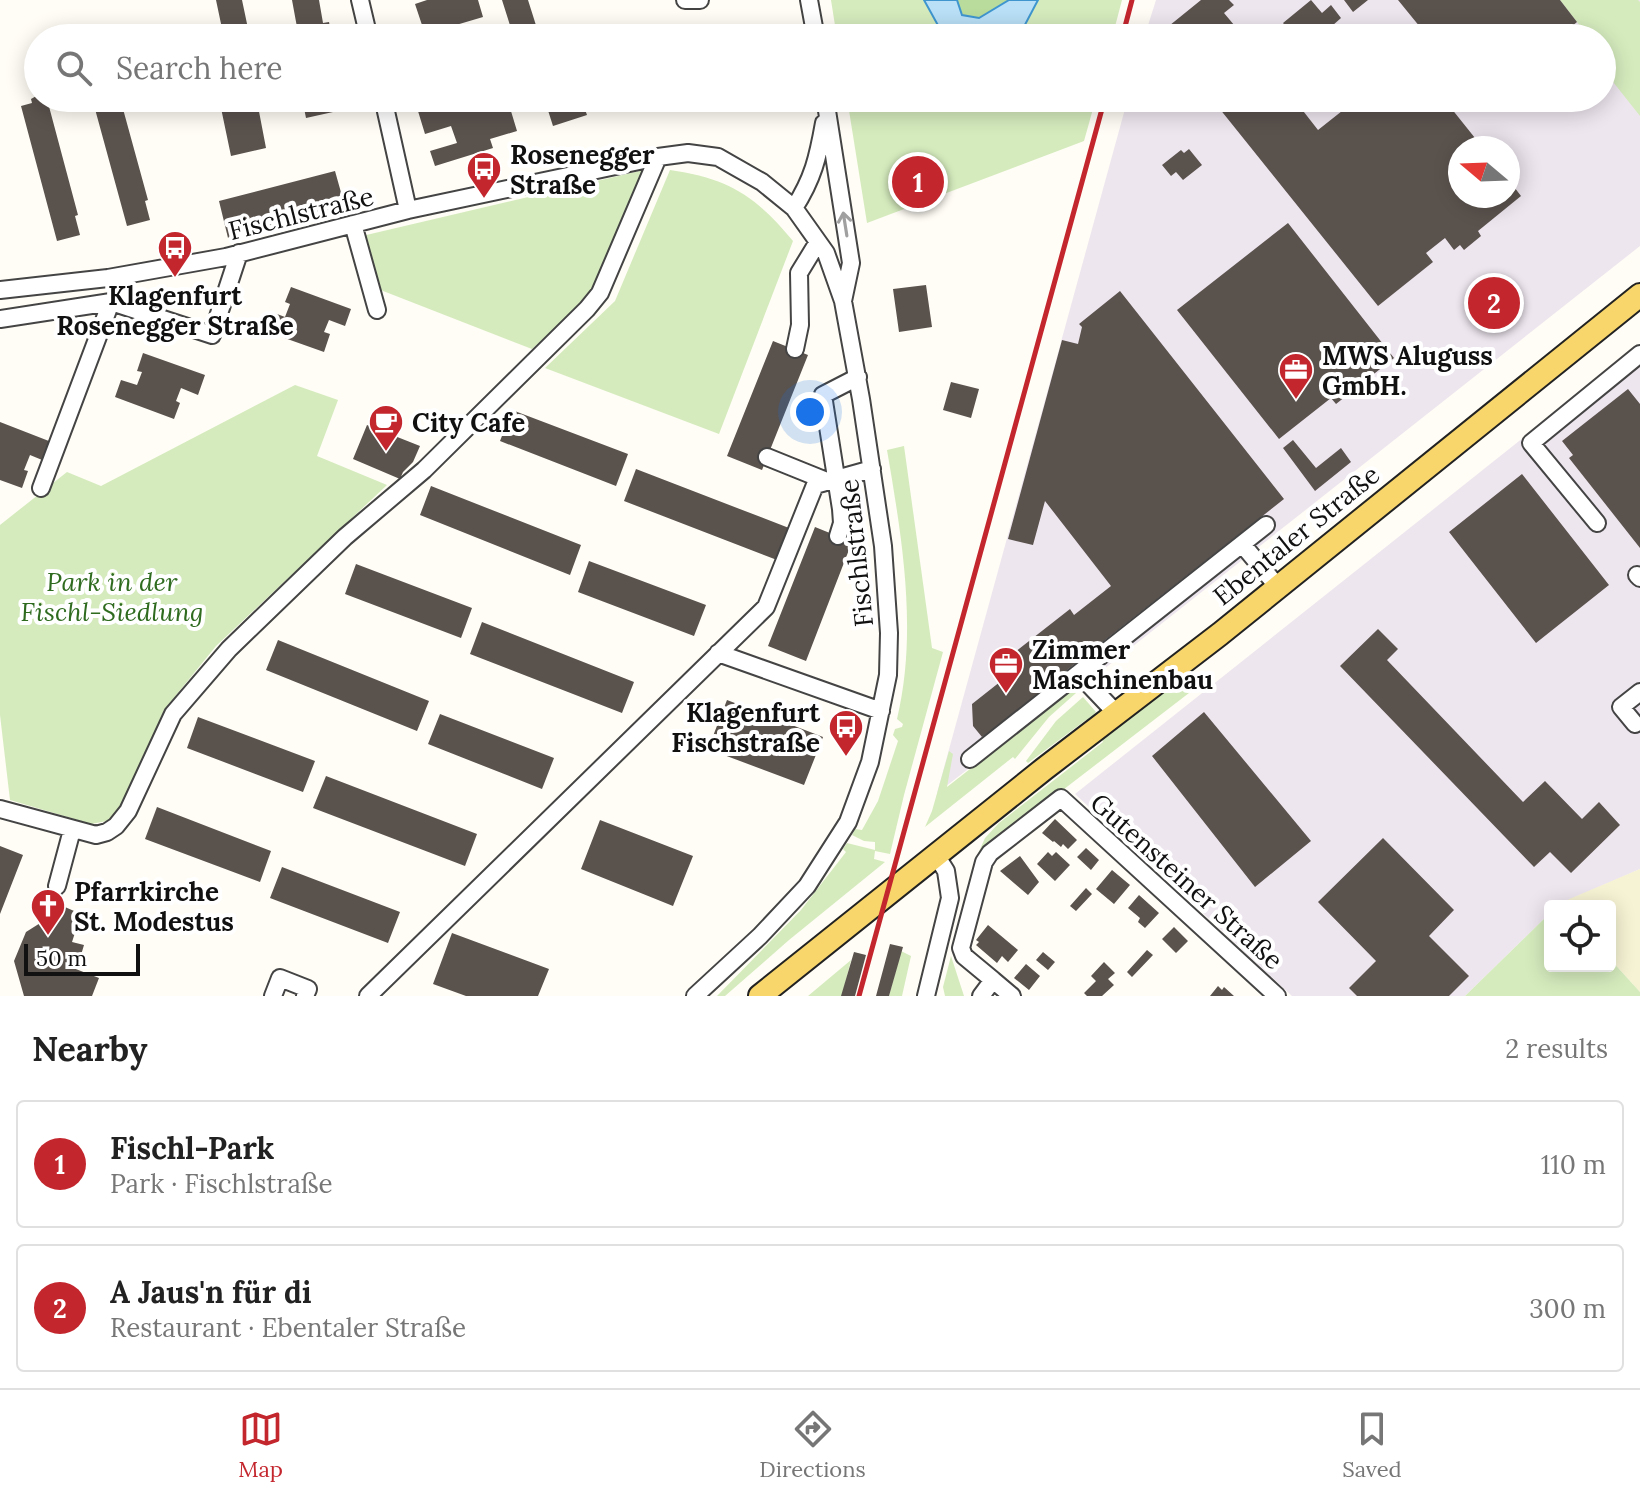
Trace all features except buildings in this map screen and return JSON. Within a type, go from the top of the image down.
[{"type":"main road","name":"Ebentaler Straße","points":[[760,996],[1278,587],[1640,295]]},
{"type":"street","points":[[360,0],[366,24]]},
{"type":"street","points":[[685,0],[700,0]]},
{"type":"street","points":[[809,0],[813,24]]},
{"type":"street","points":[[386,112],[408,210]]},
{"type":"street","points":[[794,208],[816,168],[825,112]]},
{"type":"street","points":[[827,112],[851,263],[843,301]]},
{"type":"street","name":"Fischlstraße","points":[[0,290],[122,276],[239,253],[408,210],[688,153],[718,157],[762,182],[794,208],[826,253],[843,301],[858,377],[883,546],[889,633],[888,675],[870,762],[848,822],[807,886],[760,936],[695,996]]},
{"type":"street","points":[[0,807],[96,835],[116,826],[128,811],[173,714],[229,649],[345,537],[424,470],[600,293],[658,157]]},
{"type":"street","points":[[353,224],[377,310]]},
{"type":"street","points":[[789,347],[800,325],[799,273],[818,242]]},
{"type":"street","points":[[0,319],[111,302],[212,335],[239,253]]},
{"type":"street","points":[[41,488],[111,302]]},
{"type":"street","points":[[1597,523],[1531,443],[1640,354]]},
{"type":"street","points":[[833,534],[842,523],[827,482],[823,395],[858,377]]},
{"type":"street","points":[[765,461],[827,482],[872,469]]},
{"type":"street","points":[[368,996],[766,607],[827,482]]},
{"type":"street","points":[[970,759],[1266,525]]},
{"type":"street","points":[[1242,544],[1278,587]]},
{"type":"street","points":[[718,653],[881,711]]},
{"type":"street","points":[[1079,674],[1117,714]]},
{"type":"street","points":[[1635,724],[1621,707],[1640,692]]},
{"type":"street","name":"Gutensteiner Straße","points":[[993,980],[964,956],[961,948],[984,862],[990,853],[1061,798],[1277,996]]},
{"type":"street","points":[[57,886],[72,830]]},
{"type":"street","points":[[926,996],[950,898],[946,871],[936,855]]},
{"type":"street","points":[[273,996],[280,978],[308,989],[305,996]]},
{"type":"street","points":[[981,996],[993,980],[1012,996]]},
{"type":"shaded area","points":[[1156,0],[1640,0],[1640,246],[1099,673],[1067,693],[937,793],[1124,112],[1616,112],[1616,24],[1148,24]]},
{"type":"shaded area","points":[[1640,345],[1640,869],[1570,900],[1544,900],[1544,919],[1465,996],[1292,996],[1075,794]]},
{"type":"shaded area","points":[[1640,869],[1640,992],[1616,966],[1616,900],[1567,900]]},
{"type":"green space","points":[[831,0],[1122,0],[1116,24],[835,24]]},
{"type":"green space","points":[[957,0],[1009,0],[979,18],[962,15]]},
{"type":"green space","points":[[1560,0],[1640,2],[1640,116],[1616,86],[1616,24],[1578,24]]},
{"type":"green space","points":[[849,112],[1092,112],[1084,141],[867,223]]},
{"type":"green space","points":[[644,170],[595,291],[532,349],[378,289],[362,236]]},
{"type":"green space","points":[[670,170],[708,178],[739,192],[766,212],[793,241],[719,434],[545,368],[615,301]]},
{"type":"green space","name":"Park in der Fischl-Siedlung","points":[[295,385],[338,400],[317,456],[387,485],[216,646],[164,710],[121,810],[107,821],[91,824],[10,800],[0,715],[0,525],[67,472],[101,486]]},
{"type":"green space","points":[[904,446],[932,648],[943,652],[890,854],[875,851],[874,859],[885,862],[725,996],[717,996],[801,910],[846,852],[843,849],[847,843],[875,850],[875,842],[852,835],[855,829],[862,830],[878,801],[898,741],[893,735],[895,729],[903,724],[897,719],[906,652],[906,584],[887,450]]},
{"type":"green space","points":[[1176,685],[1190,689],[1189,693],[977,856],[985,838],[999,823],[1164,690]]},
{"type":"green space","points":[[1071,690],[1076,693],[1049,717],[1015,759],[1013,757],[925,827],[949,751],[953,754],[947,787]]},
{"type":"green space","points":[[1083,697],[1096,712],[1088,722],[1086,720],[1028,763],[1026,761],[1056,721]]},
{"type":"green space","points":[[1544,919],[1544,972],[1616,972],[1616,966],[1640,992],[1640,996],[1465,996]]},
{"type":"green space","points":[[901,951],[911,956],[902,996],[889,996]]},
{"type":"green space","points":[[951,956],[964,996],[945,996],[943,987]]},
{"type":"green space","points":[[851,960],[842,996],[808,996]]},
{"type":"water","points":[[924,0],[957,0],[962,15],[979,18],[1009,0],[1038,0],[1025,24],[937,24]]},
{"type":"railway","points":[[1126,24],[1132,0]]},
{"type":"railway","points":[[859,996],[1101,112]]},
{"type":"place","name":"Fischl-Park","points":[[918,182]]},
{"type":"place","name":"Rosenegger Straße","points":[[484,200]]},
{"type":"place","name":"Klagenfurt Rosenegger Straße","points":[[175,279]]},
{"type":"place","name":"A Jaus'n für di","points":[[1494,303]]},
{"type":"place","name":"MWS Aluguss GmbH.","points":[[1296,401]]},
{"type":"place","name":"City Cafe","points":[[386,453]]},
{"type":"place","name":"Zimmer Maschinenbau","points":[[1006,695]]},
{"type":"place","name":"Klagenfurt Fischstraße","points":[[846,758]]},
{"type":"place","name":"Pfarrkirche St. Modestus","points":[[48,937]]}]
